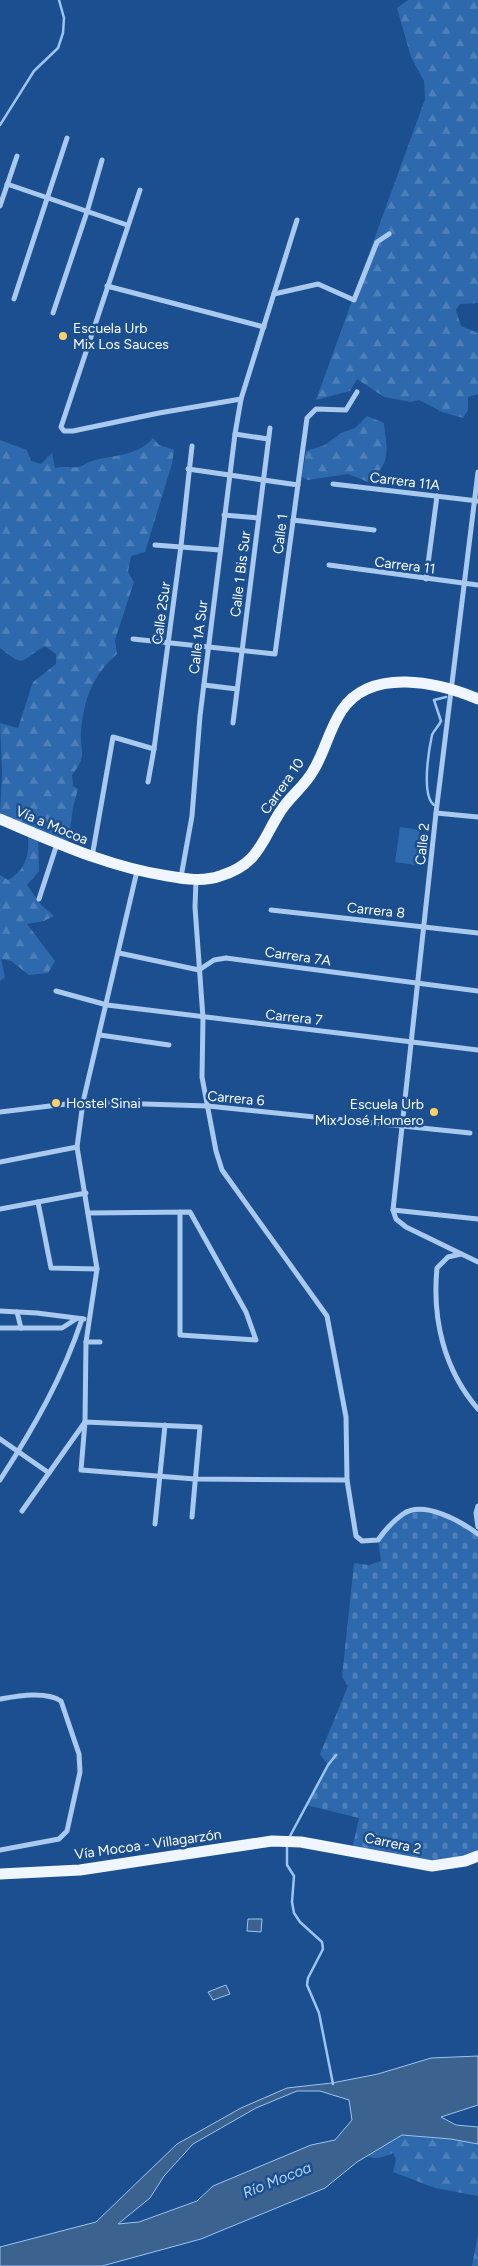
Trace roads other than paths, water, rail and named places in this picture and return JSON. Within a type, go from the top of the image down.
[{"type":"main road","name":"Carrera 10","points":[[92,858],[137,871],[181,878],[196,880],[220,876],[246,864],[264,844],[280,812],[313,772],[329,732],[343,708],[362,690],[377,685],[397,682],[452,688],[478,699]]},
{"type":"main road","name":"Vía a Mocoa","points":[[0,819],[92,858]]},
{"type":"main road","name":"Vía Mocoa - Villagarzón","points":[[0,1874],[80,1870],[272,1841],[301,1842]]},
{"type":"main road","name":"Carrera 2","points":[[301,1842],[432,1866],[464,1861],[478,1856]]},
{"type":"street","points":[[14,299],[66,138]]},
{"type":"street","points":[[0,206],[17,156]]},
{"type":"street","points":[[53,312],[88,212],[102,160]]},
{"type":"street","points":[[7,184],[127,224]]},
{"type":"street","points":[[140,190],[127,224],[61,426],[64,431],[241,399]]},
{"type":"street","name":"Calle 1A Sur","points":[[181,878],[192,816],[208,647],[234,434],[241,399],[297,220]]},
{"type":"street","points":[[274,294],[318,284],[354,300],[377,242],[389,234]]},
{"type":"street","points":[[107,286],[264,327]]},
{"type":"street","name":"Calle 1","points":[[241,650],[276,654],[308,416],[316,409],[346,410],[358,392]]},
{"type":"street","name":"Calle 1 Bis Sur","points":[[233,722],[270,428]]},
{"type":"street","points":[[234,434],[268,439]]},
{"type":"street","name":"Calle 2Sur","points":[[148,782],[169,643],[192,446]]},
{"type":"street","points":[[188,469],[298,485]]},
{"type":"street","name":"Calle 2","points":[[461,1254],[406,1227],[396,1219],[393,1210],[419,984],[436,813],[477,501],[478,472]]},
{"type":"street","name":"Carrera 11A","points":[[333,484],[477,501]]},
{"type":"street","points":[[426,579],[437,496]]},
{"type":"street","points":[[224,515],[258,518]]},
{"type":"street","points":[[293,520],[374,530]]},
{"type":"street","points":[[156,545],[220,550]]},
{"type":"street","name":"Carrera 11","points":[[329,566],[478,585]]},
{"type":"street","points":[[133,639],[241,650]]},
{"type":"street","points":[[204,685],[237,689]]},
{"type":"street","points":[[92,858],[114,737],[154,749]]},
{"type":"street","points":[[436,813],[478,817]]},
{"type":"street","points":[[39,899],[58,843]]},
{"type":"street","points":[[137,871],[83,1102],[77,1147],[86,1193],[96,1269],[86,1342],[85,1422],[81,1470],[196,1479],[347,1480]]},
{"type":"street","points":[[196,880],[195,907],[203,1018],[202,1077],[216,1151],[222,1170],[309,1288],[327,1316],[346,1417],[347,1480],[353,1528],[356,1536],[362,1541],[378,1540],[403,1514],[415,1509],[450,1516],[478,1534]]},
{"type":"street","name":"Carrera 8","points":[[271,910],[478,933]]},
{"type":"street","points":[[119,953],[199,970]]},
{"type":"street","name":"Carrera 7A","points":[[199,970],[214,960],[226,958],[478,991]]},
{"type":"street","name":"Carrera 7","points":[[56,991],[107,1005],[478,1050]]},
{"type":"street","points":[[100,1034],[169,1045]]},
{"type":"street","name":"Carrera 6","points":[[0,1112],[83,1102],[208,1106],[470,1133]]},
{"type":"street","points":[[0,1162],[77,1147]]},
{"type":"street","points":[[0,1209],[86,1193]]},
{"type":"street","points":[[38,1202],[51,1268],[96,1269]]},
{"type":"street","points":[[393,1210],[478,1220]]},
{"type":"street","points":[[88,1213],[180,1212],[190,1212],[246,1312],[256,1340],[180,1335],[180,1212]]},
{"type":"street","points":[[478,1262],[461,1254],[448,1257],[437,1268],[435,1287],[437,1314],[447,1361],[457,1381],[478,1409]]},
{"type":"street","points":[[0,1311],[89,1320]]},
{"type":"street","points":[[17,1312],[21,1328]]},
{"type":"street","points":[[0,1328],[62,1328],[79,1319]]},
{"type":"street","points":[[0,1480],[56,1385],[71,1351],[79,1319]]},
{"type":"street","points":[[86,1342],[100,1342]]},
{"type":"street","points":[[85,1422],[200,1426],[192,1517]]},
{"type":"street","points":[[22,1511],[85,1422]]},
{"type":"street","points":[[155,1524],[165,1425]]},
{"type":"street","points":[[0,1439],[49,1473]]},
{"type":"street","points":[[478,1506],[476,1513],[478,1527]]},
{"type":"street","points":[[0,1699],[24,1696],[55,1697],[61,1702],[79,1754],[80,1772],[67,1831],[59,1839],[0,1850]]},
{"type":"water","points":[[248,1919],[262,1919],[261,1932],[247,1931]]},
{"type":"water","points":[[226,1985],[230,1994],[213,2000],[208,1992]]},
{"type":"water","name":"Río Mocoa","points":[[478,2056],[478,2105],[441,2117],[456,2125],[478,2127],[478,2144],[451,2139],[402,2135],[357,2162],[325,2188],[201,2239],[102,2266],[0,2266],[0,2247],[96,2222],[177,2144],[241,2108],[287,2088],[332,2083],[378,2074],[431,2058]],"holes":[[[297,2091],[320,2091],[349,2100],[352,2120],[335,2140],[311,2145],[213,2186],[197,2201],[139,2222],[118,2224],[150,2198],[164,2176],[193,2144],[256,2108]]]},
{"type":"waterway","points":[[0,125],[34,71],[58,48],[63,33],[64,18],[59,0]]},
{"type":"waterway","points":[[434,805],[430,800],[427,782],[432,735],[441,721],[434,700],[446,697]]},
{"type":"waterway","points":[[289,1838],[328,1765],[336,1755]]},
{"type":"waterway","points":[[287,1846],[287,1865],[294,1876],[292,1902],[294,1913],[300,1922],[322,1942],[323,1949],[308,1978],[307,1985],[319,2013],[333,2084]]},
{"type":"place","name":"Escuela Urb Mix Los Sauces","points":[[63,336]]},
{"type":"place","name":"Hostel Sinai","points":[[56,1103]]},
{"type":"place","name":"Escuela Urb Mix José Homero","points":[[434,1112]]}]
